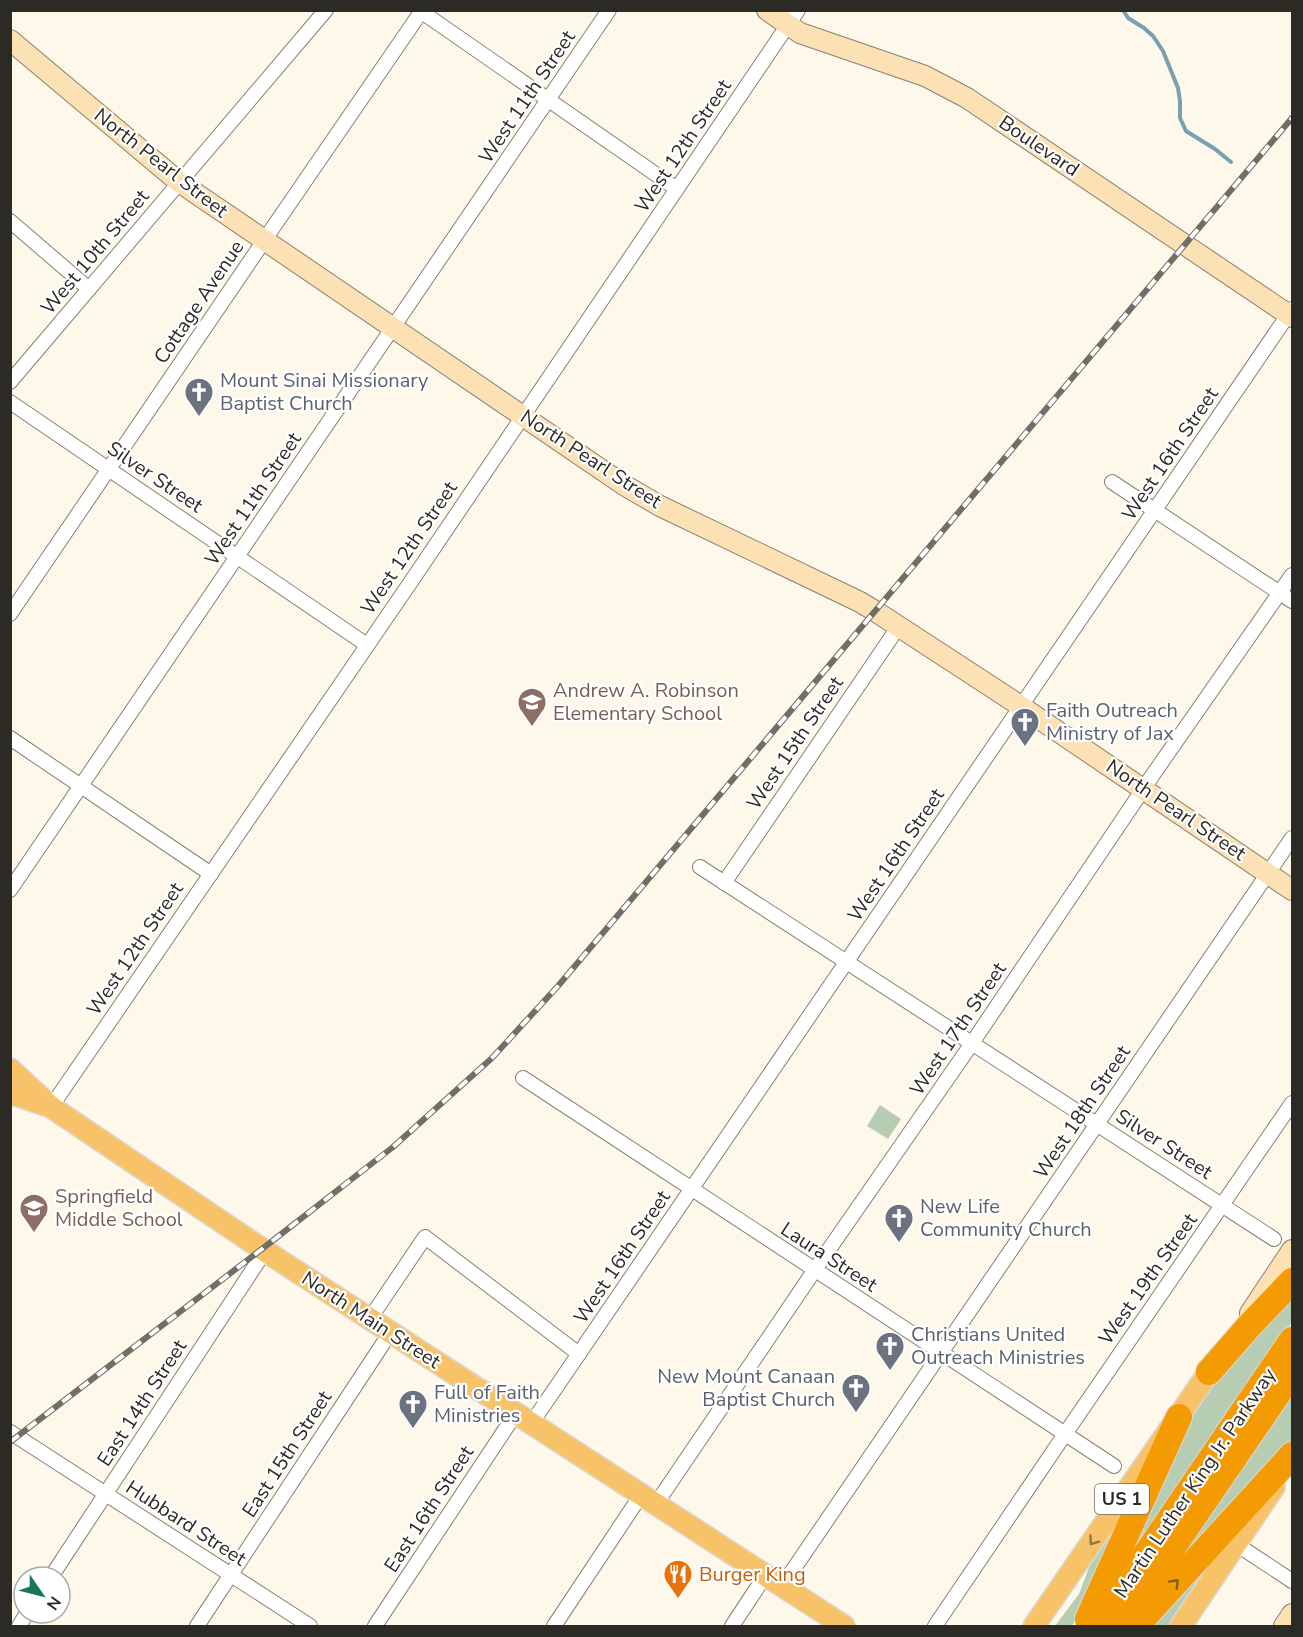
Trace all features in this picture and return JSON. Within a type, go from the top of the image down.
[{"type":"highway","name":"US 1","points":[[1209,1372],[1293,1281]]},
{"type":"highway","name":"Martin Luther King Jr. Parkway","points":[[1097,1626],[1293,1340]]},
{"type":"highway","name":"Martin Luther King Jr. Parkway","points":[[1119,1626],[1293,1372]]},
{"type":"highway","points":[[1084,1626],[1179,1417]]},
{"type":"highway","points":[[1136,1626],[1293,1455]]},
{"type":"main road","name":"North Main Street","points":[[10,1069],[51,1107],[265,1251],[844,1626]]},
{"type":"main road","name":"North Main Street","points":[[10,1093],[51,1107]]},
{"type":"main road","name":"US 1","points":[[1034,1626],[1209,1372]]},
{"type":"main road","points":[[1181,1626],[1293,1461]]},
{"type":"street","name":"West 10th Street","points":[[10,382],[326,10]]},
{"type":"street","name":"West 11th Street","points":[[10,890],[609,10]]},
{"type":"street","name":"Boulevard","points":[[767,10],[793,18],[800,33],[925,76],[967,98],[1291,313]]},
{"type":"street","points":[[420,11],[677,189]]},
{"type":"street","name":"Cottage Avenue","points":[[10,614],[420,11]]},
{"type":"street","name":"West 12th Street","points":[[51,1107],[793,18]]},
{"type":"street","name":"North Pearl Street","points":[[10,40],[179,182],[624,485],[660,506],[860,602],[1293,890]]},
{"type":"street","points":[[10,221],[90,288]]},
{"type":"street","name":"West 16th Street","points":[[523,1418],[579,1354],[1291,313]]},
{"type":"street","name":"Silver Street","points":[[10,402],[367,645]]},
{"type":"street","points":[[1112,482],[1293,601]]},
{"type":"street","name":"West 17th Street","points":[[554,1626],[649,1500],[814,1271],[1293,575]]},
{"type":"street","name":"West 15th Street","points":[[724,883],[899,626]]},
{"type":"street","points":[[10,738],[211,874]]},
{"type":"street","name":"West 18th Street","points":[[732,1626],[774,1581],[941,1353],[1293,838]]},
{"type":"street","name":"Silver Street","points":[[700,867],[1274,1239]]},
{"type":"street","name":"Laura Street","points":[[523,1078],[1114,1466]]},
{"type":"street","name":"West 19th Street","points":[[935,1626],[1293,1103]]},
{"type":"street","points":[[369,1320],[425,1238],[579,1354]]},
{"type":"street","name":"East 14th Street","points":[[59,1565],[265,1251]]},
{"type":"street","points":[[1209,1372],[1293,1251]]},
{"type":"street","name":"East 15th Street","points":[[197,1626],[390,1333]]},
{"type":"street","name":"East 16th Street","points":[[375,1626],[523,1418]]},
{"type":"street","name":"Hubbard Street","points":[[10,1432],[310,1626]]},
{"type":"street","points":[[1236,1544],[1293,1581]]},
{"type":"street","points":[[1284,1626],[1293,1614]]},
{"type":"green space","points":[[880,1105],[901,1119],[888,1139],[867,1126]]},
{"type":"green space","points":[[1292,1290],[1292,1322],[1097,1610],[1177,1442],[1194,1413],[1232,1359]]},
{"type":"green space","points":[[1292,1395],[1292,1447],[1142,1608],[1249,1460]]},
{"type":"green space","points":[[1152,1465],[1091,1592],[1072,1626],[1055,1626],[1079,1594],[1094,1554]]},
{"type":"green space","points":[[1241,1523],[1175,1626],[1147,1626]]},
{"type":"waterway","points":[[1123,10],[1128,18],[1153,36],[1163,51],[1178,88],[1180,118],[1186,131],[1231,162]]},
{"type":"railway","points":[[10,1442],[393,1147],[492,1058],[558,986],[1292,118]]},
{"type":"place","name":"Mount Sinai Missionary Baptist Church","points":[[199,418]]},
{"type":"place","name":"Andrew A. Robinson Elementary School","points":[[532,728]]},
{"type":"place","name":"Faith Outreach Ministry of Jax","points":[[1025,748]]},
{"type":"place","name":"Springfield Middle School","points":[[34,1234]]},
{"type":"place","name":"New Life Community Church","points":[[899,1244]]},
{"type":"place","name":"Christians United Outreach Ministries","points":[[890,1372]]},
{"type":"place","name":"New Mount Canaan Baptist Church","points":[[856,1414]]},
{"type":"place","name":"Full of Faith Ministries","points":[[413,1430]]},
{"type":"place","name":"Burger King","points":[[678,1600]]}]
